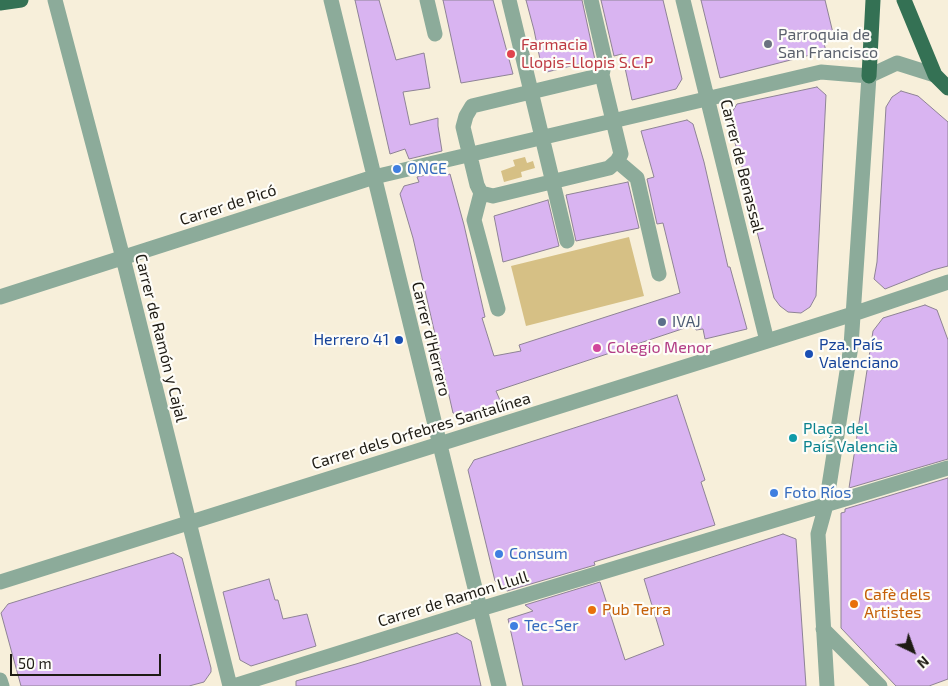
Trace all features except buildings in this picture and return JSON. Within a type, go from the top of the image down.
[{"type":"main road","points":[[0,3],[21,0]]},
{"type":"main road","points":[[869,76],[873,0]]},
{"type":"main road","points":[[904,0],[935,75],[948,88]]},
{"type":"street","name":"Carrer de Ramón y Cajal","points":[[55,0],[123,258],[230,686]]},
{"type":"street","name":"Carrer d'Herrero","points":[[331,0],[499,686]]},
{"type":"street","points":[[427,0],[435,34]]},
{"type":"street","points":[[510,0],[567,240]]},
{"type":"street","points":[[481,193],[493,196],[609,168],[617,161],[621,154],[602,75],[605,60],[591,0]]},
{"type":"street","name":"Carrer de Benassal","points":[[683,0],[767,341]]},
{"type":"street","points":[[827,686],[818,534],[826,505],[851,346],[869,76],[897,63],[935,75]]},
{"type":"street","name":"Carrer de Picó","points":[[0,298],[374,177],[821,72],[869,76]]},
{"type":"street","points":[[498,309],[474,220],[481,193],[477,186],[463,127],[466,116],[472,106],[602,75]]},
{"type":"street","points":[[617,161],[637,178],[660,274]]},
{"type":"street","name":"Carrer dels Orfebres Santalínea","points":[[0,582],[947,286]]},
{"type":"street","name":"Carrer de Ramon Llull","points":[[234,686],[480,609],[948,468]]},
{"type":"street","points":[[823,629],[880,686]]},
{"type":"street","points":[[0,680],[2,686]]},
{"type":"shaded area","points":[[525,157],[527,163],[533,161],[535,168],[521,172],[522,177],[504,182],[501,171],[515,166],[513,160]]},
{"type":"shaded area","points":[[629,237],[644,296],[526,326],[511,266]]},
{"type":"place","name":"Parroquia de San Francisco","points":[[768,44]]},
{"type":"place","name":"Farmacia Llopis-Llopis S.C.P","points":[[511,54]]},
{"type":"place","name":"ONCE","points":[[397,169]]},
{"type":"place","name":"IVAJ","points":[[662,322]]},
{"type":"place","name":"Herrero 41","points":[[399,340]]},
{"type":"place","name":"Colegio Menor","points":[[597,348]]},
{"type":"place","name":"Pza. País Valenciano","points":[[809,354]]},
{"type":"place","name":"Plaça del País Valencià","points":[[793,438]]},
{"type":"place","name":"Foto Ríos","points":[[774,493]]},
{"type":"place","name":"Consum","points":[[499,554]]},
{"type":"place","name":"Cafè dels Artistes","points":[[854,604]]},
{"type":"place","name":"Pub Terra","points":[[592,610]]},
{"type":"place","name":"Tec-Ser","points":[[514,626]]}]
